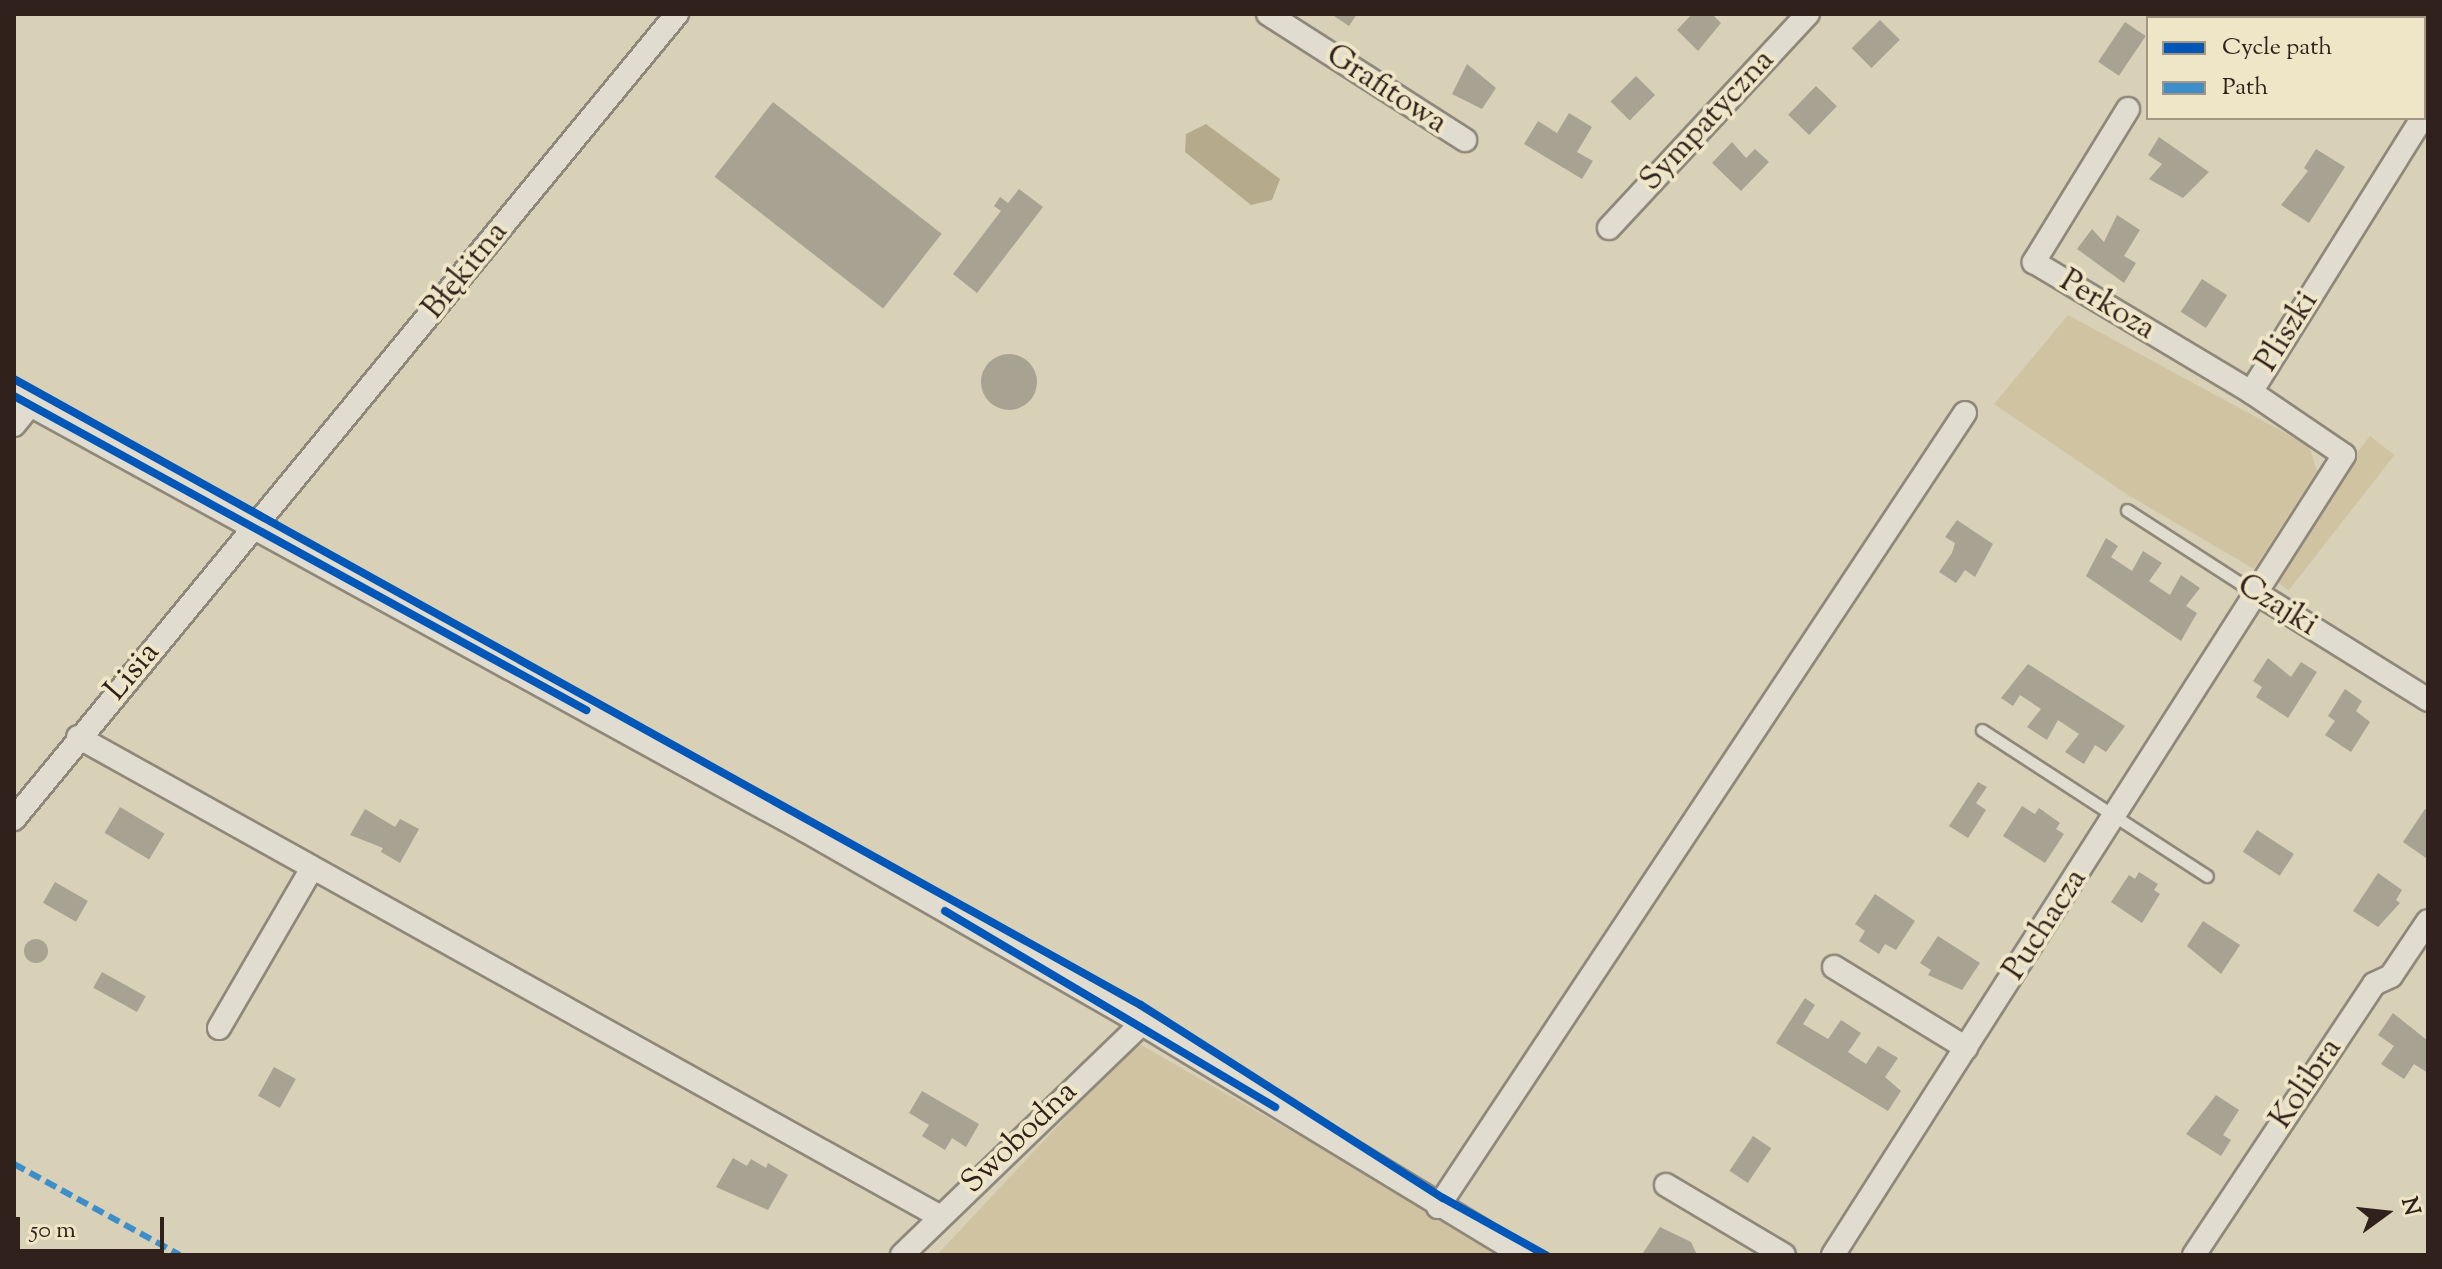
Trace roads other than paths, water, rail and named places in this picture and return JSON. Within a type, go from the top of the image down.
[{"type":"street","name":"Błękitna","points":[[254,528],[677,14]]},
{"type":"street","name":"Grafitowa","points":[[1268,14],[1465,140]]},
{"type":"street","name":"Sympatyczna","points":[[1609,228],[1808,14]]},
{"type":"street","name":"Perkoza","points":[[2128,109],[2034,262],[2251,392]]},
{"type":"street","name":"Pliszki","points":[[2258,594],[2344,455],[2251,392],[2421,120]]},
{"type":"street","points":[[14,425],[22,401],[806,831],[1136,1020],[1438,1207],[1522,1255]]},
{"type":"street","points":[[1438,1207],[1965,413]]},
{"type":"street","name":"Lisia","points":[[14,819],[78,737],[254,528]]},
{"type":"street","name":"Czajki","points":[[2258,594],[2428,700]]},
{"type":"street","name":"Puchacza","points":[[1833,1255],[2258,594]]},
{"type":"street","points":[[78,737],[939,1216]]},
{"type":"street","points":[[219,1028],[312,868]]},
{"type":"street","name":"Kolibra","points":[[2194,1255],[2374,984],[2391,976],[2428,921]]},
{"type":"street","points":[[1834,967],[1966,1048]]},
{"type":"street","name":"Swobodna","points":[[902,1255],[1136,1020]]},
{"type":"street","points":[[1666,1185],[1784,1255]]},
{"type":"lane","name":"Czajki","points":[[2127,510],[2258,594]]},
{"type":"lane","points":[[1982,730],[2207,876]]}]
